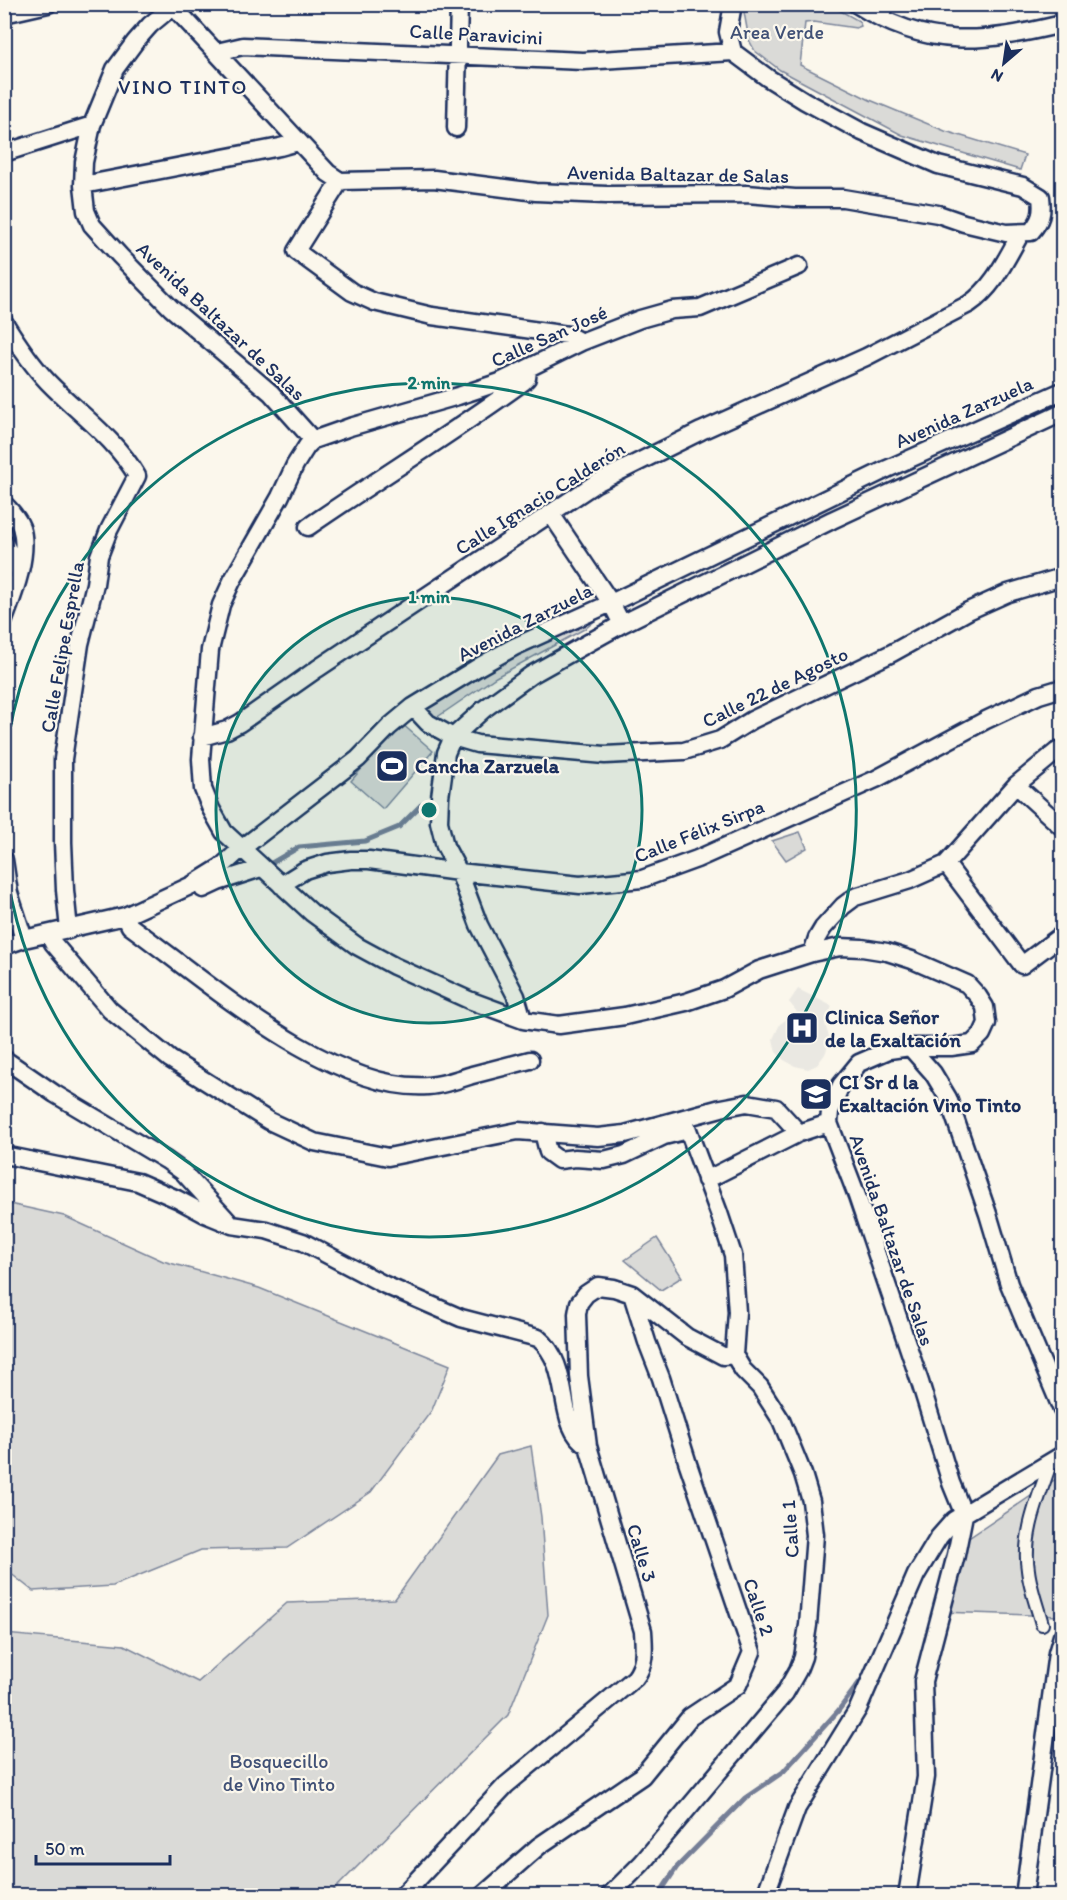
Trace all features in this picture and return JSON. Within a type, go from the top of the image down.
[{"type":"street","points":[[4,14],[48,4]]},
{"type":"street","points":[[456,128],[459,4]]},
{"type":"street","points":[[855,4],[885,12],[922,34],[955,40],[1024,33],[1062,24]]},
{"type":"street","name":"Avenida Baltazar de Salas","points":[[964,1515],[951,1483],[920,1382],[857,1196],[829,1123],[830,1111],[842,1084],[860,1063],[889,1050],[972,1044],[982,1034],[987,1023],[985,1007],[978,996],[967,984],[934,968],[887,952],[840,947],[812,953],[759,970],[724,989],[686,1002],[625,1016],[559,1025],[523,1020],[452,993],[357,946],[334,931],[261,868],[224,832],[203,789],[202,737],[210,650],[222,605],[232,581],[280,497],[295,465],[307,446],[314,441],[271,393],[171,308],[102,238],[92,225],[86,211],[83,184],[84,162],[92,125],[116,69],[142,34],[172,5],[298,142],[328,173],[340,180],[434,179],[536,192],[606,195],[747,194],[795,198],[843,198],[938,214],[1006,233],[1021,233]]},
{"type":"street","points":[[727,7],[728,32],[733,52],[795,95],[862,132],[938,165],[1023,186],[1041,197],[1041,218],[1030,232],[1021,233]]},
{"type":"street","name":"Calle Paravicini","points":[[217,52],[243,46],[583,61],[733,52]]},
{"type":"street","points":[[4,153],[92,125]]},
{"type":"street","points":[[83,184],[298,142]]},
{"type":"street","points":[[340,180],[296,252],[352,292],[374,302],[432,316],[568,335],[581,342]]},
{"type":"street","name":"Calle Ignacio Calderón","points":[[202,737],[227,730],[240,723],[596,483],[634,462],[876,352],[969,304],[989,287],[1021,233]]},
{"type":"street","name":"Calle San José","points":[[314,441],[350,427],[500,382],[581,342],[640,319],[672,310],[700,308],[799,266]]},
{"type":"street","name":"Calle Felipe Esprella","points":[[4,322],[47,381],[124,454],[137,476],[109,530],[99,556],[78,655],[63,759],[63,842],[69,930]]},
{"type":"street","points":[[308,527],[390,471],[472,420],[523,382],[528,369]]},
{"type":"street","name":"Avenida Zarzuela","points":[[4,946],[24,939],[51,938],[69,930],[128,921],[221,867],[358,759],[412,707],[514,647],[611,603],[887,469],[1062,392]]},
{"type":"street","points":[[523,1020],[516,996],[479,926],[459,872],[445,846],[439,822],[446,753],[453,737],[484,709],[531,675],[622,624],[832,520],[1062,413]]},
{"type":"street","points":[[4,504],[21,527],[24,549],[14,596],[4,620]]},
{"type":"street","points":[[551,514],[611,603],[622,624]]},
{"type":"street","points":[[4,542],[19,572]]},
{"type":"street","name":"Calle 22 de Agosto","points":[[412,707],[428,723],[453,737],[477,744],[605,755],[663,753],[698,748],[720,740],[752,720],[892,653],[968,611],[1008,593],[1062,577]]},
{"type":"street","name":"Calle Félix Sirpa","points":[[281,885],[305,870],[327,863],[351,860],[369,860],[580,885],[642,879],[697,859],[876,779],[943,741],[1039,695],[1062,688]]},
{"type":"street","points":[[812,953],[823,928],[843,906],[855,897],[910,880],[946,864],[1016,785],[1062,749]]},
{"type":"street","points":[[1016,785],[1062,827]]},
{"type":"street","points":[[4,860],[9,893],[24,939]]},
{"type":"street","points":[[946,864],[1022,965],[1062,935]]},
{"type":"street","points":[[4,955],[51,938],[128,921],[218,882],[261,868]]},
{"type":"street","points":[[128,921],[252,1016],[329,1062],[372,1079],[408,1086],[428,1086],[530,1060]]},
{"type":"street","points":[[51,938],[110,1010],[170,1059],[269,1121],[314,1142],[387,1157],[518,1131],[598,1137],[686,1124]]},
{"type":"street","points":[[910,1047],[933,1073],[948,1098],[988,1214],[1009,1284],[1062,1410]]},
{"type":"street","points":[[4,1059],[55,1094],[143,1145],[183,1172],[232,1225]]},
{"type":"street","points":[[543,1132],[548,1152],[559,1160],[575,1158],[604,1160],[624,1155],[721,1108],[747,1103],[776,1108],[799,1133]]},
{"type":"street","points":[[706,1180],[799,1133],[829,1123]]},
{"type":"street","points":[[686,1124],[732,1255],[736,1312],[734,1355]]},
{"type":"street","points":[[4,1155],[138,1182],[232,1225],[286,1235],[385,1285],[461,1318],[538,1338],[546,1344],[554,1356],[567,1413],[575,1436],[588,1446]]},
{"type":"street","name":"Calle 3","points":[[402,1896],[506,1785],[642,1670],[643,1631],[588,1446],[579,1376],[577,1314],[579,1303],[586,1294],[598,1286],[632,1294],[687,1337],[723,1356],[734,1355]]},
{"type":"street","name":"Calle 2","points":[[482,1896],[539,1846],[642,1776],[690,1717],[738,1685],[752,1652],[632,1294]]},
{"type":"street","name":"Calle 1","points":[[609,1896],[642,1863],[785,1694],[803,1657],[808,1625],[815,1535],[811,1501],[804,1474],[781,1420],[760,1387],[743,1370],[734,1355]]},
{"type":"street","points":[[765,1896],[797,1808],[858,1709],[916,1575],[942,1532],[954,1520],[1057,1458]]},
{"type":"street","points":[[1042,1624],[1027,1569],[1028,1542],[1034,1512],[1057,1458]]},
{"type":"street","points":[[907,1896],[926,1777],[923,1681],[964,1515]]},
{"type":"street","points":[[1024,1896],[1057,1653],[1062,1636]]},
{"type":"shaded area","name":"Clinica Señor de la Exaltación","points":[[798,989],[832,1006],[825,1024],[830,1040],[825,1054],[817,1065],[808,1069],[784,1060],[776,1052],[773,1039],[780,1024],[797,1012],[789,1002]]},
{"type":"green space","name":"Area Verde","points":[[746,5],[830,5],[859,21],[861,26],[856,28],[814,22],[805,23],[800,65],[870,100],[945,131],[1025,155],[1020,170],[902,135],[780,70],[755,51],[749,40],[744,12]]},
{"type":"green space","points":[[594,612],[597,619],[586,628],[496,677],[436,718],[427,714],[424,705]]},
{"type":"green space","name":"Cancha Zarzuela","points":[[401,723],[433,751],[383,809],[351,781]]},
{"type":"green space","points":[[800,832],[807,848],[786,860],[772,841]]},
{"type":"green space","points":[[5,1203],[64,1216],[163,1261],[259,1288],[450,1365],[432,1410],[371,1492],[287,1548],[201,1550],[113,1586],[33,1591],[5,1569]]},
{"type":"green space","points":[[657,1238],[682,1277],[661,1290],[625,1260]]},
{"type":"green space","name":"Bosquecillo de Vino Tinto","points":[[531,1446],[541,1517],[548,1615],[508,1715],[329,1895],[5,1895],[5,1634],[124,1645],[198,1682],[287,1603],[395,1599],[498,1455]]},
{"type":"green space","points":[[1062,1475],[1062,1611],[1060,1616],[939,1612],[951,1550]]},
{"type":"waterway","points":[[270,864],[299,847],[365,841],[399,827],[422,804]]},
{"type":"waterway","points":[[658,1896],[677,1867],[745,1798],[783,1772],[838,1711],[865,1675]]},
{"type":"place","name":"Cancha Zarzuela","points":[[392,766]]},
{"type":"place","name":"Clinica Señor de la Exaltación","points":[[802,1028]]},
{"type":"place","name":"CI Sr d la Exaltación Vino Tinto","points":[[816,1094]]},
{"type":"district","name":"VINO TINTO","points":[[183,86]]}]
